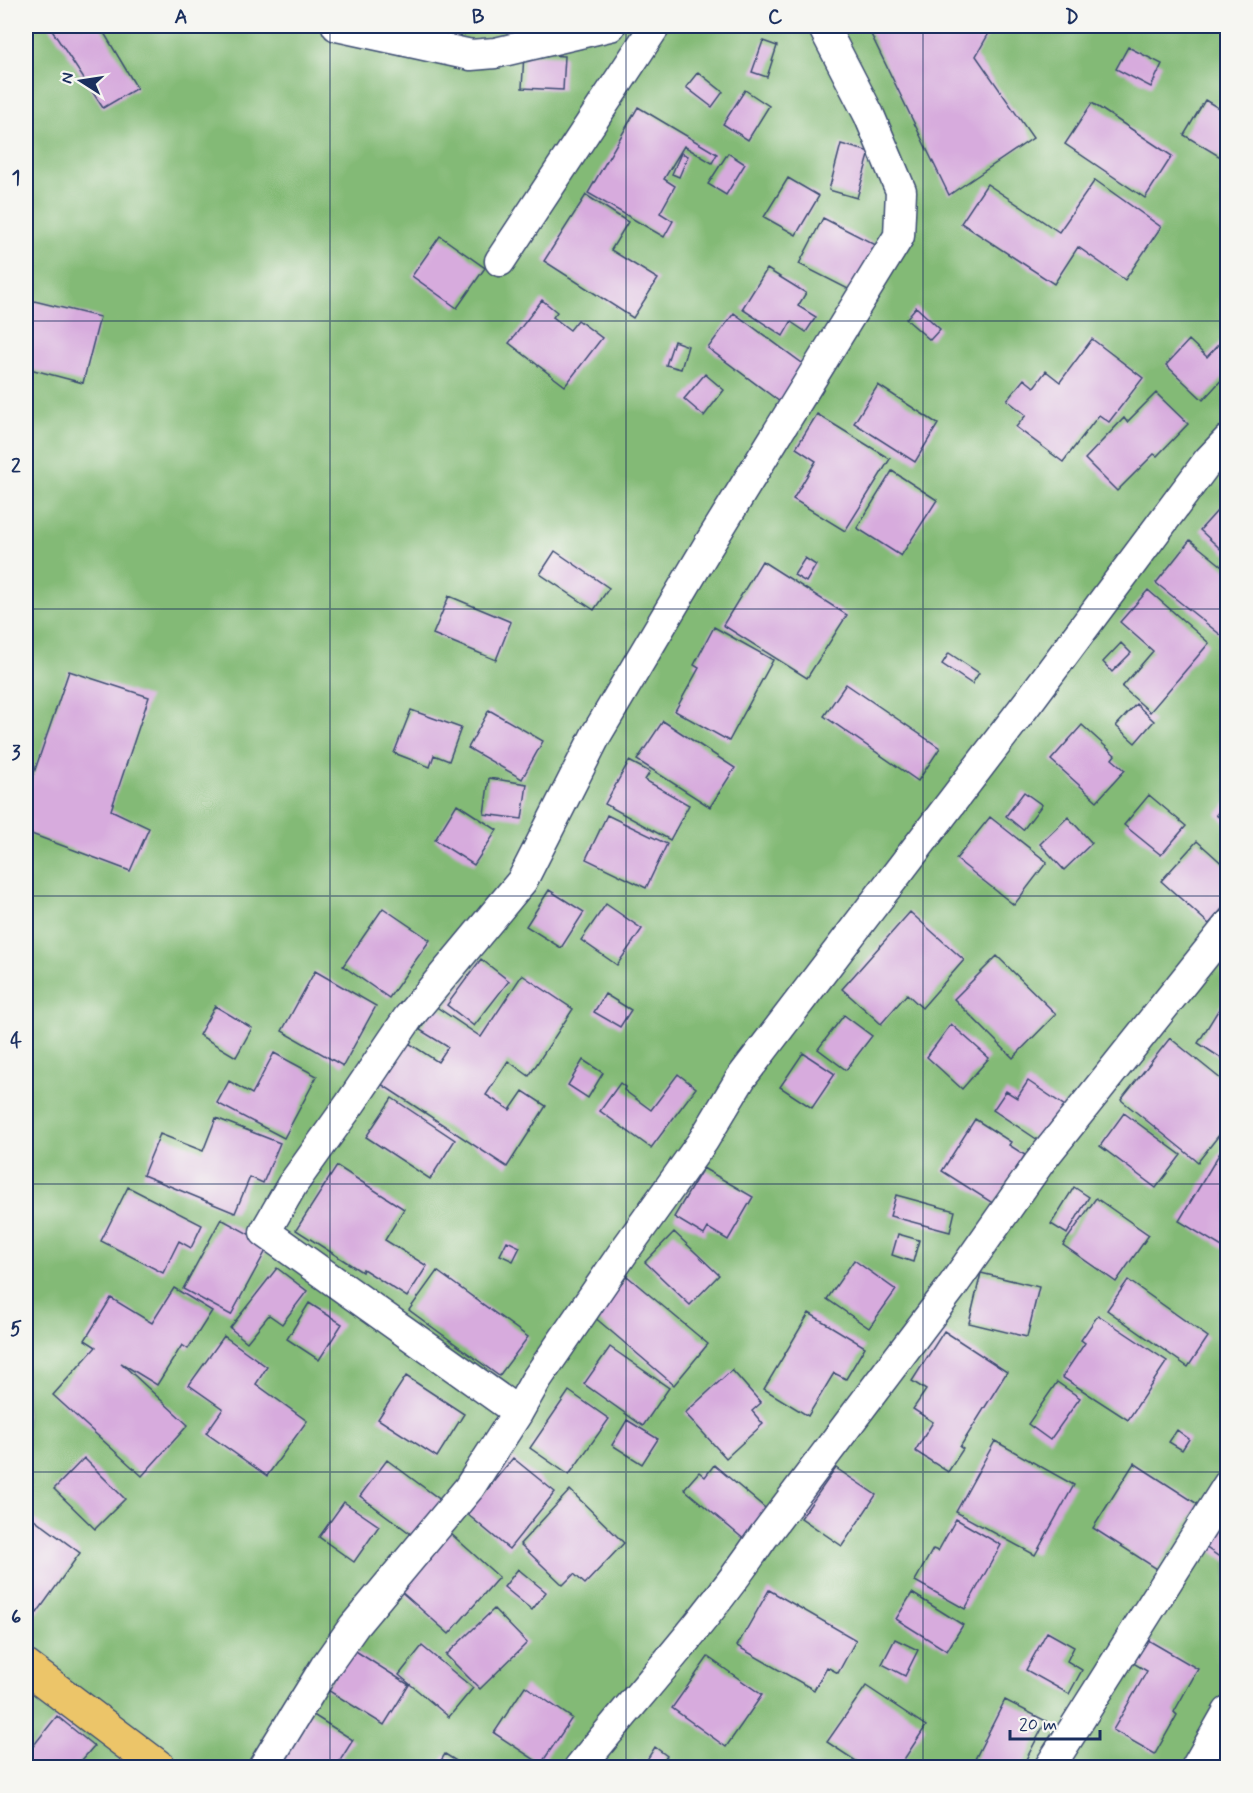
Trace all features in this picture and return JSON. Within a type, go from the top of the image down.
[{"type":"main road","points":[[26,1667],[160,1767]]},
{"type":"street","points":[[338,26],[471,55],[495,52],[610,26]]},
{"type":"street","points":[[500,261],[655,26]]},
{"type":"street","points":[[518,1412],[265,1232],[292,1185],[408,1018],[522,881],[596,735],[714,536],[899,236],[901,192],[869,115],[823,26]]},
{"type":"street","points":[[263,1767],[325,1667],[354,1626],[469,1488],[536,1380],[703,1141],[741,1078],[1032,697],[1208,461],[1227,440]]},
{"type":"street","points":[[579,1767],[684,1643],[740,1572],[770,1528],[951,1288],[1039,1163],[1227,926]]},
{"type":"street","points":[[1049,1767],[1227,1485]]},
{"type":"street","points":[[1196,1767],[1227,1712]]},
{"type":"green space","points":[[26,26],[1227,26],[1227,1767],[26,1767]]},
{"type":"building","points":[[49,26],[100,26],[137,88],[103,108]]},
{"type":"building","points":[[867,26],[993,26],[976,56],[1033,138],[949,195]]},
{"type":"building","points":[[763,41],[777,46],[767,77],[752,72]]},
{"type":"building","points":[[1128,47],[1162,64],[1151,87],[1116,69]]},
{"type":"building","points":[[524,54],[565,56],[563,90],[522,88]]},
{"type":"building","points":[[698,72],[723,92],[712,107],[686,87]]},
{"type":"building","points":[[745,90],[769,106],[748,140],[723,124]]},
{"type":"building","points":[[1205,100],[1227,113],[1227,161],[1184,135]]},
{"type":"building","points":[[1092,103],[1172,156],[1145,198],[1065,144]]},
{"type":"building","points":[[638,107],[717,154],[712,163],[684,146],[664,179],[675,186],[660,213],[673,221],[664,237],[588,193]]},
{"type":"building","points":[[841,144],[870,152],[857,198],[829,190]]},
{"type":"building","points":[[681,153],[688,156],[679,177],[672,174]]},
{"type":"building","points":[[728,153],[745,164],[726,195],[708,184]]},
{"type":"building","points":[[788,178],[819,196],[796,235],[764,217]]},
{"type":"building","points":[[1095,180],[1161,227],[1125,280],[1078,247],[1054,284],[961,223],[987,184],[1059,232]]},
{"type":"building","points":[[586,195],[628,222],[611,250],[658,279],[633,318],[544,261]]},
{"type":"building","points":[[823,218],[876,245],[852,291],[799,264]]},
{"type":"building","points":[[440,236],[485,268],[457,308],[412,276]]},
{"type":"building","points":[[767,269],[806,293],[798,306],[816,317],[806,332],[791,322],[783,336],[742,309]]},
{"type":"building","points":[[26,299],[100,317],[83,383],[26,368]]},
{"type":"building","points":[[542,300],[557,312],[553,317],[570,330],[578,320],[602,338],[565,386],[509,343]]},
{"type":"building","points":[[916,307],[940,329],[930,340],[906,319]]},
{"type":"building","points":[[734,313],[806,366],[780,402],[708,348]]},
{"type":"building","points":[[1227,335],[1227,374],[1203,400],[1166,365],[1189,340],[1207,357]]},
{"type":"building","points":[[1092,339],[1143,378],[1109,422],[1099,415],[1063,462],[1016,427],[1026,415],[1007,400],[1024,379],[1034,387],[1046,371],[1060,382]]},
{"type":"building","points":[[674,341],[688,346],[681,369],[666,365]]},
{"type":"building","points":[[705,374],[724,390],[704,416],[684,399]]},
{"type":"building","points":[[878,385],[938,424],[915,462],[854,423]]},
{"type":"building","points":[[1156,393],[1188,424],[1157,456],[1154,454],[1117,491],[1085,459],[1124,418],[1127,422]]},
{"type":"building","points":[[817,414],[890,459],[845,531],[793,499],[816,461],[796,448]]},
{"type":"building","points":[[892,471],[937,500],[901,556],[857,528]]},
{"type":"building","points":[[1227,500],[1227,555],[1200,530]]},
{"type":"building","points":[[1190,540],[1227,570],[1227,629],[1222,636],[1156,583]]},
{"type":"building","points":[[555,551],[609,588],[594,610],[540,574]]},
{"type":"building","points":[[805,558],[816,565],[806,582],[794,575]]},
{"type":"building","points":[[762,561],[847,615],[807,678],[723,625]]},
{"type":"building","points":[[1148,590],[1209,643],[1150,712],[1122,687],[1153,651],[1120,622]]},
{"type":"building","points":[[449,596],[511,622],[496,660],[433,634]]},
{"type":"building","points":[[714,627],[773,660],[729,741],[675,711],[699,668],[694,665]]},
{"type":"building","points":[[1121,643],[1131,653],[1112,672],[1103,662]]},
{"type":"building","points":[[949,653],[979,673],[972,684],[942,664]]},
{"type":"building","points":[[69,671],[149,697],[111,810],[149,828],[130,871],[26,832],[26,796]]},
{"type":"building","points":[[846,684],[940,748],[918,781],[824,716]]},
{"type":"building","points":[[1136,704],[1154,721],[1135,743],[1116,726]]},
{"type":"building","points":[[411,710],[461,728],[449,761],[434,755],[430,767],[394,753]]},
{"type":"building","points":[[489,710],[543,741],[522,779],[468,748]]},
{"type":"building","points":[[663,721],[735,768],[710,807],[637,760]]},
{"type":"building","points":[[1082,725],[1115,755],[1112,759],[1125,770],[1097,801],[1051,760]]},
{"type":"building","points":[[629,761],[650,772],[645,780],[689,805],[670,840],[605,804]]},
{"type":"building","points":[[489,778],[527,784],[522,819],[484,814]]},
{"type":"building","points":[[1024,792],[1042,805],[1023,830],[1006,816]]},
{"type":"building","points":[[1149,795],[1186,826],[1161,855],[1124,825]]},
{"type":"building","points":[[1227,802],[1227,824],[1216,815]]},
{"type":"building","points":[[457,804],[497,830],[474,865],[435,840]]},
{"type":"building","points":[[607,815],[667,844],[646,888],[586,859]]},
{"type":"building","points":[[990,817],[1047,862],[1014,905],[956,859]]},
{"type":"building","points":[[1068,817],[1092,843],[1064,870],[1040,844]]},
{"type":"building","points":[[1197,841],[1227,868],[1227,903],[1209,924],[1161,881]]},
{"type":"building","points":[[549,890],[584,912],[561,948],[526,926]]},
{"type":"building","points":[[606,904],[642,929],[617,965],[581,940]]},
{"type":"building","points":[[383,908],[430,940],[389,998],[343,966]]},
{"type":"building","points":[[910,912],[964,960],[922,1008],[907,994],[881,1024],[842,989]]},
{"type":"building","points":[[997,956],[1056,1014],[1013,1058],[954,999]]},
{"type":"building","points":[[481,959],[509,981],[474,1026],[447,1005]]},
{"type":"building","points":[[315,971],[376,1006],[343,1066],[282,1031]]},
{"type":"building","points":[[522,975],[573,1009],[529,1076],[508,1061],[486,1095],[510,1110],[523,1091],[546,1106],[507,1167],[381,1084],[409,1043],[438,1062],[448,1047],[420,1030],[435,1006],[481,1037]]},
{"type":"building","points":[[605,994],[631,1010],[620,1027],[594,1012]]},
{"type":"building","points":[[1227,996],[1227,1062],[1198,1043]]},
{"type":"building","points":[[215,1006],[252,1028],[236,1057],[199,1035]]},
{"type":"building","points":[[844,1015],[872,1036],[846,1070],[818,1049]]},
{"type":"building","points":[[951,1024],[989,1058],[962,1089],[927,1057]]},
{"type":"building","points":[[1170,1038],[1227,1084],[1227,1125],[1198,1162],[1121,1100]]},
{"type":"building","points":[[274,1053],[317,1076],[284,1138],[217,1103],[229,1081],[252,1094]]},
{"type":"building","points":[[803,1053],[835,1074],[812,1108],[780,1087]]},
{"type":"building","points":[[583,1060],[603,1073],[588,1098],[568,1085]]},
{"type":"building","points":[[678,1074],[696,1088],[651,1148],[600,1111],[620,1083],[625,1087],[624,1090],[651,1110]]},
{"type":"building","points":[[1028,1081],[1065,1106],[1041,1142],[993,1110],[1006,1091],[1017,1098]]},
{"type":"building","points":[[392,1098],[455,1140],[430,1179],[366,1137]]},
{"type":"building","points":[[1124,1113],[1181,1155],[1156,1188],[1100,1146]]},
{"type":"building","points":[[216,1118],[280,1143],[263,1183],[250,1177],[235,1213],[143,1175],[160,1134],[203,1151]]},
{"type":"building","points":[[975,1119],[1011,1142],[1009,1145],[1025,1155],[994,1204],[942,1171]]},
{"type":"building","points":[[1227,1141],[1227,1250],[1179,1221]]},
{"type":"building","points":[[337,1166],[404,1209],[385,1240],[427,1266],[407,1297],[363,1269],[362,1272],[296,1230]]},
{"type":"building","points":[[703,1168],[753,1197],[728,1240],[708,1228],[704,1235],[674,1217]]},
{"type":"building","points":[[128,1187],[202,1225],[191,1248],[179,1241],[163,1273],[101,1241]]},
{"type":"building","points":[[1074,1187],[1089,1197],[1067,1234],[1051,1224]]},
{"type":"building","points":[[896,1195],[955,1211],[950,1232],[890,1216]]},
{"type":"building","points":[[1096,1198],[1149,1235],[1116,1282],[1063,1245]]},
{"type":"building","points":[[221,1219],[269,1245],[231,1315],[183,1289]]},
{"type":"building","points":[[674,1232],[719,1275],[690,1305],[645,1262]]},
{"type":"building","points":[[898,1234],[919,1240],[913,1262],[892,1255]]},
{"type":"building","points":[[507,1241],[520,1247],[513,1261],[500,1255]]},
{"type":"building","points":[[854,1260],[896,1290],[869,1328],[827,1299]]},
{"type":"building","points":[[277,1268],[307,1291],[282,1324],[269,1315],[247,1342],[230,1328]]},
{"type":"building","points":[[437,1271],[528,1337],[499,1376],[409,1310]]},
{"type":"building","points":[[981,1273],[1039,1287],[1027,1337],[969,1323]]},
{"type":"building","points":[[627,1276],[708,1344],[674,1385],[593,1316]]},
{"type":"building","points":[[1128,1280],[1208,1337],[1188,1367],[1107,1310]]},
{"type":"building","points":[[174,1288],[212,1311],[188,1349],[182,1345],[157,1385],[121,1363],[188,1425],[142,1476],[53,1395],[96,1347],[85,1340],[111,1298],[152,1323]]},
{"type":"building","points":[[309,1303],[342,1324],[319,1360],[287,1339]]},
{"type":"building","points":[[809,1313],[865,1347],[846,1379],[834,1373],[808,1416],[764,1389]]},
{"type":"building","points":[[1098,1315],[1167,1361],[1128,1420],[1062,1377],[1085,1343],[1081,1340]]},
{"type":"building","points":[[944,1331],[1007,1372],[960,1447],[963,1449],[948,1472],[915,1451],[933,1422],[913,1409],[926,1390],[912,1381]]},
{"type":"building","points":[[224,1336],[267,1367],[256,1384],[307,1421],[267,1476],[206,1433],[223,1409],[189,1385]]},
{"type":"building","points":[[610,1347],[669,1388],[643,1426],[584,1384]]},
{"type":"building","points":[[732,1370],[761,1403],[752,1411],[763,1424],[726,1458],[685,1413]]},
{"type":"building","points":[[406,1376],[464,1414],[437,1457],[378,1419]]},
{"type":"building","points":[[1057,1382],[1080,1398],[1050,1440],[1028,1424]]},
{"type":"building","points":[[569,1391],[609,1419],[569,1475],[530,1448]]},
{"type":"building","points":[[627,1420],[658,1439],[642,1464],[612,1445]]},
{"type":"building","points":[[1177,1430],[1189,1439],[1182,1450],[1169,1442]]},
{"type":"building","points":[[995,1441],[1074,1485],[1035,1555],[956,1512]]},
{"type":"building","points":[[84,1458],[125,1499],[95,1529],[54,1489]]},
{"type":"building","points":[[513,1458],[555,1492],[509,1549],[467,1514]]},
{"type":"building","points":[[387,1460],[442,1501],[415,1537],[360,1496]]},
{"type":"building","points":[[1134,1463],[1199,1505],[1157,1569],[1093,1528]]},
{"type":"building","points":[[714,1465],[770,1512],[746,1541],[684,1489],[699,1472],[705,1477]]},
{"type":"building","points":[[836,1468],[876,1495],[842,1546],[801,1518]]},
{"type":"building","points":[[1227,1489],[1227,1562],[1195,1540]]},
{"type":"building","points":[[570,1490],[624,1543],[585,1584],[574,1574],[563,1585],[520,1544]]},
{"type":"building","points":[[344,1502],[379,1526],[354,1562],[319,1537]]},
{"type":"building","points":[[26,1513],[80,1553],[37,1613],[26,1605]]},
{"type":"building","points":[[956,1519],[1001,1545],[965,1609],[915,1581],[933,1549],[938,1551]]},
{"type":"building","points":[[449,1532],[499,1577],[449,1634],[398,1589]]},
{"type":"building","points":[[518,1569],[546,1592],[532,1610],[504,1587]]},
{"type":"building","points":[[769,1590],[856,1640],[838,1673],[827,1667],[814,1690],[737,1646]]},
{"type":"building","points":[[912,1593],[963,1625],[947,1651],[896,1619]]},
{"type":"building","points":[[494,1609],[527,1643],[480,1689],[446,1655]]},
{"type":"building","points":[[1047,1632],[1074,1647],[1067,1661],[1082,1670],[1069,1694],[1026,1670]]},
{"type":"building","points":[[1141,1636],[1198,1669],[1174,1712],[1177,1715],[1155,1754],[1113,1730],[1147,1671],[1128,1660]]},
{"type":"building","points":[[895,1639],[918,1650],[905,1676],[882,1664]]},
{"type":"building","points":[[422,1646],[473,1688],[449,1717],[399,1675]]},
{"type":"building","points":[[351,1648],[409,1685],[384,1725],[326,1689]]},
{"type":"building","points":[[708,1657],[762,1695],[726,1747],[672,1708]]},
{"type":"building","points":[[525,1686],[572,1718],[541,1764],[494,1733]]},
{"type":"building","points":[[866,1686],[926,1726],[899,1767],[865,1767],[827,1742]]},
{"type":"building","points":[[1005,1700],[1046,1721],[1022,1767],[971,1767]]},
{"type":"building","points":[[304,1709],[353,1740],[336,1767],[283,1767],[271,1760]]},
{"type":"building","points":[[57,1716],[94,1746],[76,1767],[27,1767],[26,1755]]},
{"type":"building","points":[[655,1747],[667,1756],[659,1767],[630,1767],[635,1760],[643,1766]]},
{"type":"building","points":[[445,1754],[466,1767],[437,1767]]}]
